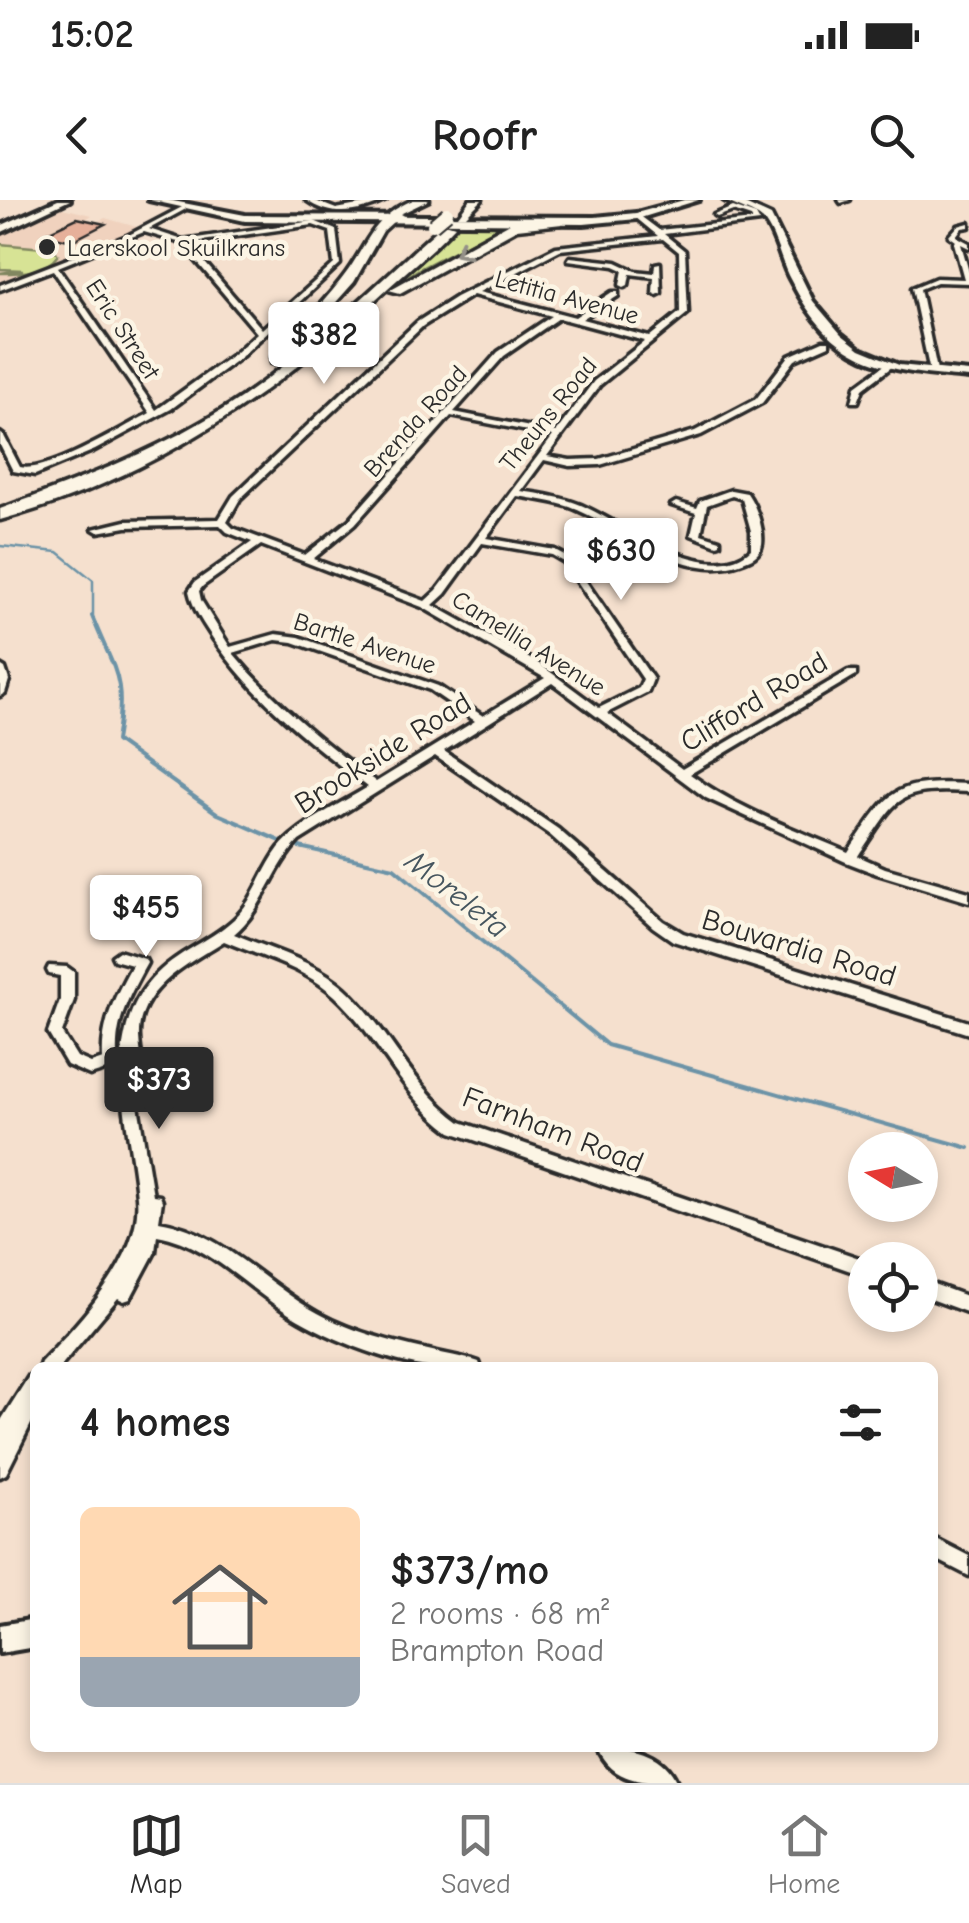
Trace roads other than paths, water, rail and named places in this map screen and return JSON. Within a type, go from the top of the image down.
[{"type":"highway","points":[[277,360],[349,279],[385,219],[423,200]]},
{"type":"highway","points":[[0,503],[158,436],[216,403],[277,360],[461,207],[476,200]]},
{"type":"highway","points":[[0,514],[165,446],[220,418],[402,285],[514,221],[524,200]]},
{"type":"highway","points":[[514,221],[558,222]]},
{"type":"highway","points":[[273,381],[443,222]]},
{"type":"main road","points":[[0,230],[65,200]]},
{"type":"main road","points":[[154,200],[246,218],[596,220]]},
{"type":"main road","points":[[184,208],[195,200]]},
{"type":"main road","points":[[202,200],[200,207],[207,212]]},
{"type":"main road","points":[[719,200],[755,209]]},
{"type":"main road","points":[[729,200],[768,218],[798,291],[840,338],[889,366],[969,375]]},
{"type":"main road","points":[[558,222],[637,216],[694,201]]},
{"type":"main road","points":[[0,1639],[30,1633]]},
{"type":"main road","points":[[618,1752],[661,1783]]},
{"type":"street","points":[[310,200],[324,210],[350,211],[383,200]]},
{"type":"street","points":[[0,288],[144,230],[184,208]]},
{"type":"street","points":[[222,522],[236,498],[430,316],[562,246],[628,243],[757,222],[754,216],[733,209],[717,215]]},
{"type":"street","points":[[637,216],[662,235]]},
{"type":"street","points":[[692,221],[698,229]]},
{"type":"street","points":[[0,436],[17,470],[43,470],[155,415],[228,363],[336,268],[336,243],[329,228],[298,223],[183,242],[144,230]]},
{"type":"street","points":[[966,225],[952,236],[969,246]]},
{"type":"street","name":"Theuns Road","points":[[426,605],[604,375],[685,310],[682,254],[662,235]]},
{"type":"street","points":[[183,242],[262,334]]},
{"type":"street","points":[[624,285],[628,243]]},
{"type":"street","points":[[933,370],[916,288],[936,280],[969,281],[957,243]]},
{"type":"street","points":[[553,267],[574,257],[657,276]]},
{"type":"street","points":[[588,276],[594,262]]},
{"type":"street","points":[[656,293],[658,264]]},
{"type":"street","name":"Eric Street","points":[[55,268],[155,415]]},
{"type":"street","name":"Letitia Avenue","points":[[472,292],[651,340]]},
{"type":"street","points":[[576,320],[615,294]]},
{"type":"street","name":"Brenda Road","points":[[307,559],[352,522],[501,354],[558,315]]},
{"type":"street","points":[[541,457],[582,464],[610,461],[698,433],[758,401],[792,358],[826,342]]},
{"type":"street","points":[[855,400],[859,388],[889,366]]},
{"type":"street","points":[[449,413],[558,435]]},
{"type":"street","points":[[514,492],[574,506],[622,531],[704,564],[743,560],[752,555],[759,541],[750,503],[744,495],[730,493],[709,499],[699,512],[696,535],[717,542]]},
{"type":"street","points":[[676,505],[699,512]]},
{"type":"street","name":"Camellia Avenue","points":[[98,529],[121,524],[222,522],[260,541],[426,605],[552,678],[724,802],[850,859],[969,896]]},
{"type":"street","points":[[479,540],[555,553],[567,560],[648,679],[644,690],[600,712]]},
{"type":"street","points":[[260,541],[194,589],[206,620],[252,684],[306,736],[374,786]]},
{"type":"street","name":"Bartle Avenue","points":[[228,651],[276,637],[295,638],[434,688],[482,720]]},
{"type":"street","points":[[0,668],[4,680],[0,693]]},
{"type":"street","name":"Clifford Road","points":[[682,774],[852,673]]},
{"type":"street","name":"Brookside Road","points":[[148,992],[172,967],[222,936],[247,914],[286,846],[374,786],[552,678]]},
{"type":"street","name":"Bouvardia Road","points":[[435,750],[554,832],[658,924],[678,936],[969,1028]]},
{"type":"street","points":[[850,859],[896,794],[923,785],[969,788]]},
{"type":"street","name":"Farnham Road","points":[[222,936],[317,976],[340,992],[433,1111],[456,1127],[848,1262]]},
{"type":"street","points":[[62,1362],[121,1298],[147,1252],[146,1202],[119,1059],[108,1029],[118,996],[140,963],[118,956]]},
{"type":"street","points":[[54,970],[67,972],[67,1000],[55,1033],[60,1046],[84,1068],[119,1059]]},
{"type":"street","points":[[119,1059],[148,992],[127,984]]},
{"type":"street","points":[[52,1362],[113,1295],[148,1226],[154,1200],[131,1030]]},
{"type":"street","points":[[148,1226],[196,1238],[268,1292],[312,1319],[362,1342],[447,1362]]},
{"type":"street","points":[[938,1293],[969,1304]]},
{"type":"street","points":[[0,1439],[30,1390]]},
{"type":"street","points":[[0,1468],[30,1408]]},
{"type":"street","points":[[938,1549],[969,1566]]},
{"type":"waterway","name":"Moreleta","points":[[0,546],[58,552],[93,580],[93,618]]},
{"type":"waterway","name":"Moreleta","points":[[93,618],[119,687],[116,741],[218,814],[285,843]]},
{"type":"waterway","name":"Moreleta","points":[[295,846],[394,868],[607,1045],[969,1148]]},
{"type":"place","name":"Laerskool Skuilkrans","points":[[47,247]]}]
